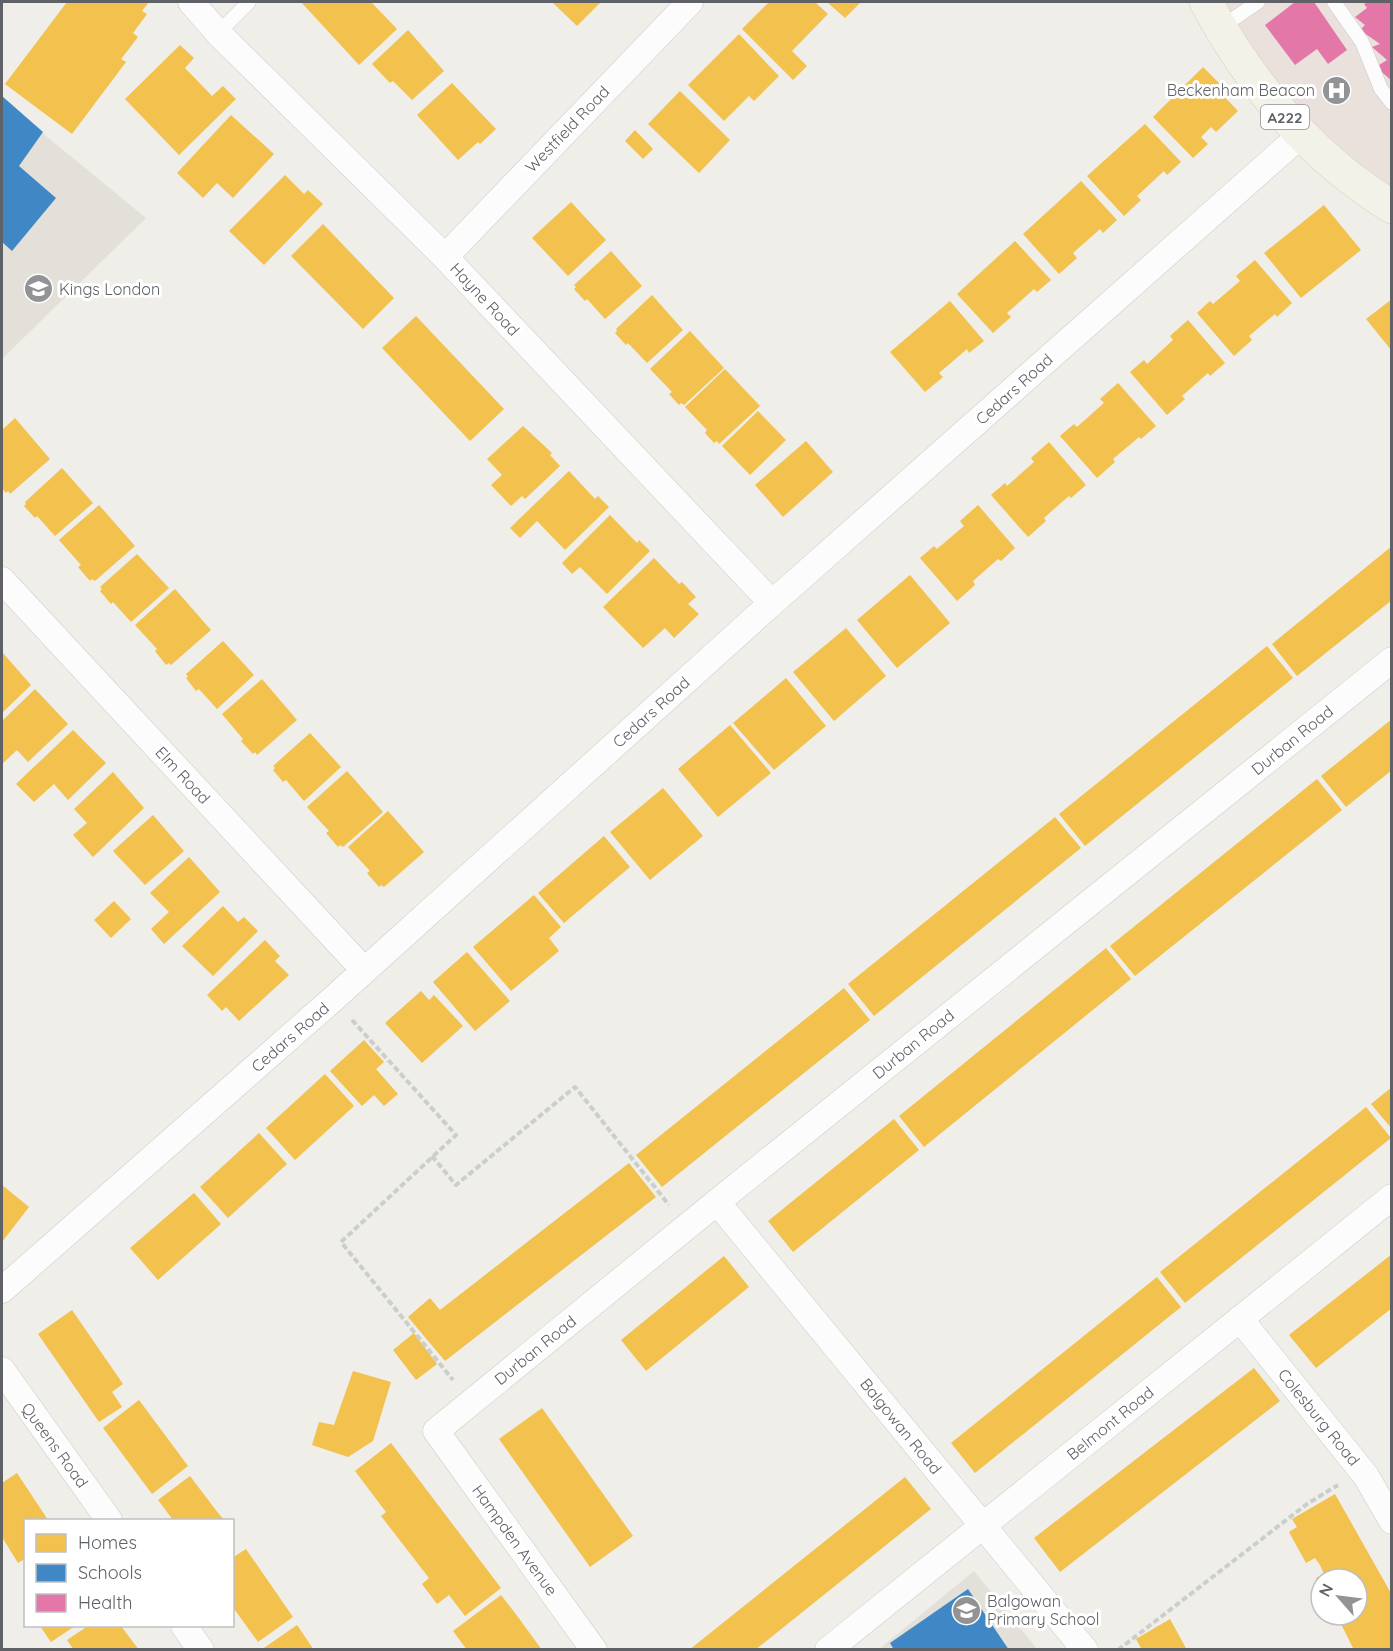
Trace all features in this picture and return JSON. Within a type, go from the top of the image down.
[{"type":"main road","name":"A222","points":[[1213,15],[1263,91],[1301,135],[1346,175],[1392,207]]},
{"type":"street","name":"Hayne Road","points":[[191,2],[218,33],[445,257],[772,603]]},
{"type":"street","name":"Westfield Road","points":[[445,257],[690,2]]},
{"type":"street","name":"Cedars Road","points":[[2,1290],[333,999],[772,603],[1301,135]]},
{"type":"street","name":"Elm Road","points":[[2,580],[364,970]]},
{"type":"street","name":"Durban Road","points":[[436,1431],[686,1227],[1392,660]]},
{"type":"street","name":"Belmont Road","points":[[828,1650],[1392,1197]]},
{"type":"street","name":"Balgowan Road","points":[[717,1202],[1086,1650]]},
{"type":"street","name":"Colesburg Road","points":[[1240,1319],[1362,1471],[1392,1521]]},
{"type":"street","name":"Queens Road","points":[[2,1370],[108,1519]]},
{"type":"street","name":"Hampden Avenue","points":[[436,1431],[594,1650]]},
{"type":"street","points":[[185,1627],[201,1650]]},
{"type":"lane","points":[[218,33],[249,2]]},
{"type":"lane","points":[[1213,15],[1258,2]]},
{"type":"lane","points":[[1334,2],[1362,42],[1381,89],[1392,103]]},
{"type":"path","points":[[333,999],[456,1135],[341,1242],[471,1402]]},
{"type":"path","points":[[432,1156],[456,1185],[575,1088],[686,1227]]},
{"type":"path","points":[[1118,1650],[1306,1504],[1362,1471]]},
{"type":"shaded area","name":"Beckenham Beacon","points":[[1391,2],[1391,187],[1316,133],[1247,47],[1225,3]]},
{"type":"shaded area","name":"Kings London","points":[[2,100],[146,218],[2,359]]},
{"type":"shaded area","name":"Balgowan Primary School","points":[[974,1571],[1037,1649],[878,1650]]},
{"type":"building: Homes","points":[[67,2],[149,2],[142,11],[147,14],[133,33],[138,37],[121,59],[126,62],[72,134],[5,84]]},
{"type":"building: Homes","points":[[301,2],[371,2],[397,29],[359,65]]},
{"type":"building: Homes","points":[[552,2],[601,2],[577,26]]},
{"type":"building: Homes","points":[[769,2],[815,2],[828,14],[792,51],[807,66],[793,80],[742,29]]},
{"type":"building: Homes","points":[[827,2],[861,2],[845,18]]},
{"type":"building: Homes","points":[[408,30],[444,71],[412,100],[393,81],[390,83],[372,64]]},
{"type":"building: Homes","points":[[739,34],[779,76],[754,101],[749,96],[724,121],[688,85]]},
{"type":"building: Homes","points":[[180,45],[194,58],[185,68],[212,96],[223,86],[236,99],[179,155],[125,99]]},
{"type":"building: Homes","points":[[1203,67],[1222,86],[1218,90],[1238,111],[1216,132],[1211,127],[1201,137],[1208,144],[1193,158],[1153,117]]},
{"type":"building: Homes","points":[[452,83],[496,129],[458,160],[417,115]]},
{"type":"building: Homes","points":[[680,91],[730,140],[699,173],[648,124]]},
{"type":"building: Homes","points":[[231,115],[274,154],[233,198],[217,183],[203,198],[177,173]]},
{"type":"building: Homes","points":[[1145,124],[1181,162],[1167,175],[1164,171],[1137,196],[1141,200],[1124,216],[1087,176]]},
{"type":"building: Homes","points":[[635,130],[653,149],[643,159],[625,141]]},
{"type":"building: Homes","points":[[285,175],[304,194],[308,190],[323,204],[264,265],[229,231]]},
{"type":"building: Homes","points":[[1081,181],[1117,220],[1103,233],[1100,229],[1073,253],[1077,258],[1059,274],[1023,234]]},
{"type":"building: Homes","points":[[571,202],[606,240],[568,276],[532,238]]},
{"type":"building: Homes","points":[[1324,205],[1361,250],[1301,298],[1264,253]]},
{"type":"building: Homes","points":[[323,224],[394,298],[363,329],[291,256]]},
{"type":"building: Homes","points":[[1015,241],[1051,280],[1037,292],[1034,289],[1007,313],[1011,317],[993,333],[957,294]]},
{"type":"building: Homes","points":[[611,251],[642,286],[605,319],[587,299],[585,301],[574,289],[576,287],[574,285]]},
{"type":"building: Homes","points":[[1255,260],[1292,303],[1277,317],[1275,314],[1249,336],[1252,340],[1234,356],[1197,313],[1210,301],[1213,304],[1240,281],[1236,276]]},
{"type":"building: Homes","points":[[652,295],[683,330],[647,363],[615,333],[616,329]]},
{"type":"building: Homes","points":[[1392,299],[1392,351],[1366,319]]},
{"type":"building: Homes","points":[[950,301],[984,341],[969,353],[967,349],[939,373],[943,377],[925,392],[890,352]]},
{"type":"building: Homes","points":[[416,316],[504,409],[470,441],[382,348]]},
{"type":"building: Homes","points":[[1188,320],[1225,363],[1210,376],[1208,373],[1182,396],[1185,399],[1167,415],[1130,372],[1144,360],[1147,364],[1173,340],[1170,336]]},
{"type":"building: Homes","points":[[690,331],[724,368],[684,405],[681,403],[679,405],[669,394],[672,392],[650,369]]},
{"type":"building: Homes","points":[[725,369],[760,406],[719,444],[717,441],[714,443],[705,433],[707,430],[685,407]]},
{"type":"building: Homes","points":[[1118,383],[1156,426],[1113,459],[1115,462],[1097,478],[1060,436],[1074,424],[1077,427],[1104,403],[1100,399]]},
{"type":"building: Homes","points":[[758,411],[786,440],[750,475],[722,446]]},
{"type":"building: Homes","points":[[15,418],[50,459],[10,494],[2,488],[2,430]]},
{"type":"building: Homes","points":[[523,426],[552,453],[550,455],[560,466],[525,499],[522,496],[511,506],[491,485],[502,475],[487,459]]},
{"type":"building: Homes","points":[[806,441],[833,472],[783,517],[755,485]]},
{"type":"building: Homes","points":[[1049,442],[1086,485],[1054,509],[1044,518],[1046,521],[1028,537],[991,495],[1005,483],[1007,486],[1034,462],[1031,458]]},
{"type":"building: Homes","points":[[62,468],[93,503],[55,536],[37,516],[35,518],[24,506],[25,502]]},
{"type":"building: Homes","points":[[569,471],[595,499],[598,496],[609,507],[565,550],[537,521],[520,538],[510,528]]},
{"type":"building: Homes","points":[[99,505],[135,546],[95,581],[92,579],[90,581],[78,567],[81,565],[59,540]]},
{"type":"building: Homes","points":[[978,505],[1015,548],[1001,561],[998,559],[973,581],[975,585],[957,601],[920,558],[934,546],[937,549],[964,526],[960,521]]},
{"type":"building: Homes","points":[[610,515],[637,543],[639,540],[650,551],[607,594],[580,567],[572,574],[562,563]]},
{"type":"building: Homes","points":[[1392,546],[1392,600],[1297,676],[1272,644]]},
{"type":"building: Homes","points":[[137,554],[169,588],[131,622],[113,602],[111,604],[100,591],[102,589],[100,587]]},
{"type":"building: Homes","points":[[654,558],[679,584],[682,582],[696,597],[688,604],[699,614],[674,638],[665,628],[643,648],[603,607]]},
{"type":"building: Homes","points":[[910,575],[950,623],[897,668],[857,620]]},
{"type":"building: Homes","points":[[175,589],[211,630],[171,665],[169,663],[166,665],[155,651],[157,649],[135,625]]},
{"type":"building: Homes","points":[[846,628],[886,676],[834,721],[793,672]]},
{"type":"building: Homes","points":[[223,641],[254,675],[217,709],[199,689],[196,691],[186,678],[188,677],[186,674]]},
{"type":"building: Homes","points":[[1267,646],[1293,678],[1085,846],[1059,814]]},
{"type":"building: Homes","points":[[2,652],[31,685],[2,713]]},
{"type":"building: Homes","points":[[786,678],[826,726],[774,770],[733,723]]},
{"type":"building: Homes","points":[[262,679],[297,720],[257,755],[255,752],[253,754],[241,741],[243,739],[222,714]]},
{"type":"building: Homes","points":[[35,689],[68,724],[28,762],[17,750],[2,764],[2,721]]},
{"type":"building: Homes","points":[[1392,719],[1392,770],[1346,807],[1321,776]]},
{"type":"building: Homes","points":[[730,725],[771,773],[718,817],[678,769]]},
{"type":"building: Homes","points":[[73,730],[106,763],[68,800],[54,784],[34,802],[16,784]]},
{"type":"building: Homes","points":[[310,733],[341,767],[304,801],[286,780],[283,782],[273,770],[275,768],[273,766]]},
{"type":"building: Homes","points":[[347,771],[383,812],[343,847],[340,845],[338,847],[326,833],[329,831],[307,807]]},
{"type":"building: Homes","points":[[113,772],[144,808],[93,857],[73,835],[87,823],[74,809]]},
{"type":"building: Homes","points":[[1317,779],[1342,810],[1135,976],[1110,946]]},
{"type":"building: Homes","points":[[663,788],[703,836],[650,880],[610,832]]},
{"type":"building: Homes","points":[[388,811],[424,852],[384,887],[381,885],[379,887],[367,873],[370,871],[348,847]]},
{"type":"building: Homes","points":[[153,815],[184,851],[145,885],[113,851]]},
{"type":"building: Homes","points":[[1055,817],[1081,848],[874,1016],[848,984]]},
{"type":"building: Homes","points":[[604,836],[630,867],[564,923],[538,893]]},
{"type":"building: Homes","points":[[189,857],[220,892],[164,944],[151,929],[169,912],[150,893]]},
{"type":"building: Homes","points":[[534,895],[561,927],[549,938],[559,951],[511,991],[473,947]]},
{"type":"building: Homes","points":[[114,901],[131,919],[111,938],[94,920]]},
{"type":"building: Homes","points":[[223,906],[238,922],[244,917],[258,931],[213,976],[182,946]]},
{"type":"building: Homes","points":[[265,940],[280,956],[275,961],[289,975],[239,1021],[226,1007],[222,1011],[207,995]]},
{"type":"building: Homes","points":[[1106,948],[1131,979],[924,1147],[899,1116]]},
{"type":"building: Homes","points":[[467,952],[510,1001],[475,1031],[433,982]]},
{"type":"building: Homes","points":[[844,988],[870,1020],[662,1187],[636,1155]]},
{"type":"building: Homes","points":[[421,991],[429,1000],[434,995],[463,1026],[422,1063],[385,1023]]},
{"type":"building: Homes","points":[[364,1040],[384,1062],[376,1069],[398,1094],[384,1106],[374,1095],[362,1106],[330,1071]]},
{"type":"building: Homes","points":[[325,1074],[354,1106],[295,1160],[266,1128]]},
{"type":"building: Homes","points":[[1392,1087],[1392,1129],[1371,1104]]},
{"type":"building: Homes","points":[[1366,1107],[1391,1138],[1185,1303],[1160,1272]]},
{"type":"building: Homes","points":[[894,1119],[919,1150],[793,1252],[768,1221]]},
{"type":"building: Homes","points":[[259,1133],[287,1164],[228,1218],[200,1187]]},
{"type":"building: Homes","points":[[629,1163],[656,1197],[445,1361],[408,1317],[430,1298],[440,1310]]},
{"type":"building: Homes","points":[[2,1185],[29,1207],[2,1242]]},
{"type":"building: Homes","points":[[194,1193],[221,1224],[158,1280],[130,1248]]},
{"type":"building: Homes","points":[[1392,1254],[1392,1308],[1316,1368],[1289,1335]]},
{"type":"building: Homes","points":[[724,1256],[749,1287],[646,1371],[621,1340]]},
{"type":"building: Homes","points":[[1157,1277],[1181,1307],[975,1473],[951,1443]]},
{"type":"building: Homes","points":[[72,1310],[123,1384],[112,1392],[122,1407],[99,1422],[38,1334]]},
{"type":"building: Homes","points":[[414,1333],[437,1364],[416,1380],[393,1350]]},
{"type":"building: Homes","points":[[1254,1368],[1280,1401],[1060,1572],[1034,1538]]},
{"type":"building: Homes","points":[[353,1371],[391,1382],[373,1441],[348,1457],[312,1445],[319,1422],[334,1425]]},
{"type":"building: Homes","points":[[139,1400],[188,1466],[152,1494],[103,1428]]},
{"type":"building: Homes","points":[[542,1408],[633,1536],[590,1567],[499,1439]]},
{"type":"building: Homes","points":[[391,1443],[501,1588],[465,1616],[449,1595],[437,1604],[422,1584],[429,1578],[381,1516],[386,1512],[355,1471]]},
{"type":"building: Homes","points":[[17,1473],[47,1519],[24,1519],[24,1559],[18,1563],[2,1537],[2,1483]]},
{"type":"building: Homes","points":[[190,1476],[223,1519],[172,1519],[158,1500]]},
{"type":"building: Homes","points":[[905,1477],[931,1509],[755,1650],[689,1650]]},
{"type":"building: Homes","points":[[1335,1494],[1392,1595],[1392,1650],[1354,1650],[1342,1627],[1369,1627],[1369,1567],[1321,1567],[1315,1558],[1306,1563],[1289,1532],[1297,1527],[1292,1519]]},
{"type":"building: Homes","points":[[246,1549],[293,1617],[258,1642],[234,1609],[234,1557]]},
{"type":"building: Homes","points":[[501,1595],[542,1650],[467,1650],[453,1631]]},
{"type":"building: Homes","points":[[1170,1619],[1187,1650],[1142,1650],[1136,1639]]},
{"type":"building: Homes","points":[[297,1625],[314,1650],[261,1650]]},
{"type":"building: Homes","points":[[41,1627],[74,1627],[51,1642]]},
{"type":"building: Homes","points":[[86,1627],[122,1627],[139,1650],[74,1650],[67,1640]]},
{"type":"building: Schools","points":[[2,96],[43,132],[19,166],[56,198],[12,251],[2,242]]},
{"type":"building: Schools","name":"Balgowan Primary School","points":[[968,1589],[1009,1650],[894,1650],[890,1643]]},
{"type":"building: Health","points":[[1295,2],[1314,2],[1347,50],[1328,64],[1317,49],[1295,65],[1265,25]]},
{"type":"building: Health","points":[[1392,2],[1392,81],[1376,67],[1387,60],[1372,47],[1380,44],[1360,30],[1365,25],[1355,17],[1367,8],[1364,4]]},
{"type":"place","name":"Beckenham Beacon","points":[[1336,90]]},
{"type":"place","name":"Kings London","points":[[38,289]]},
{"type":"place","name":"Balgowan Primary School","points":[[966,1610]]}]
